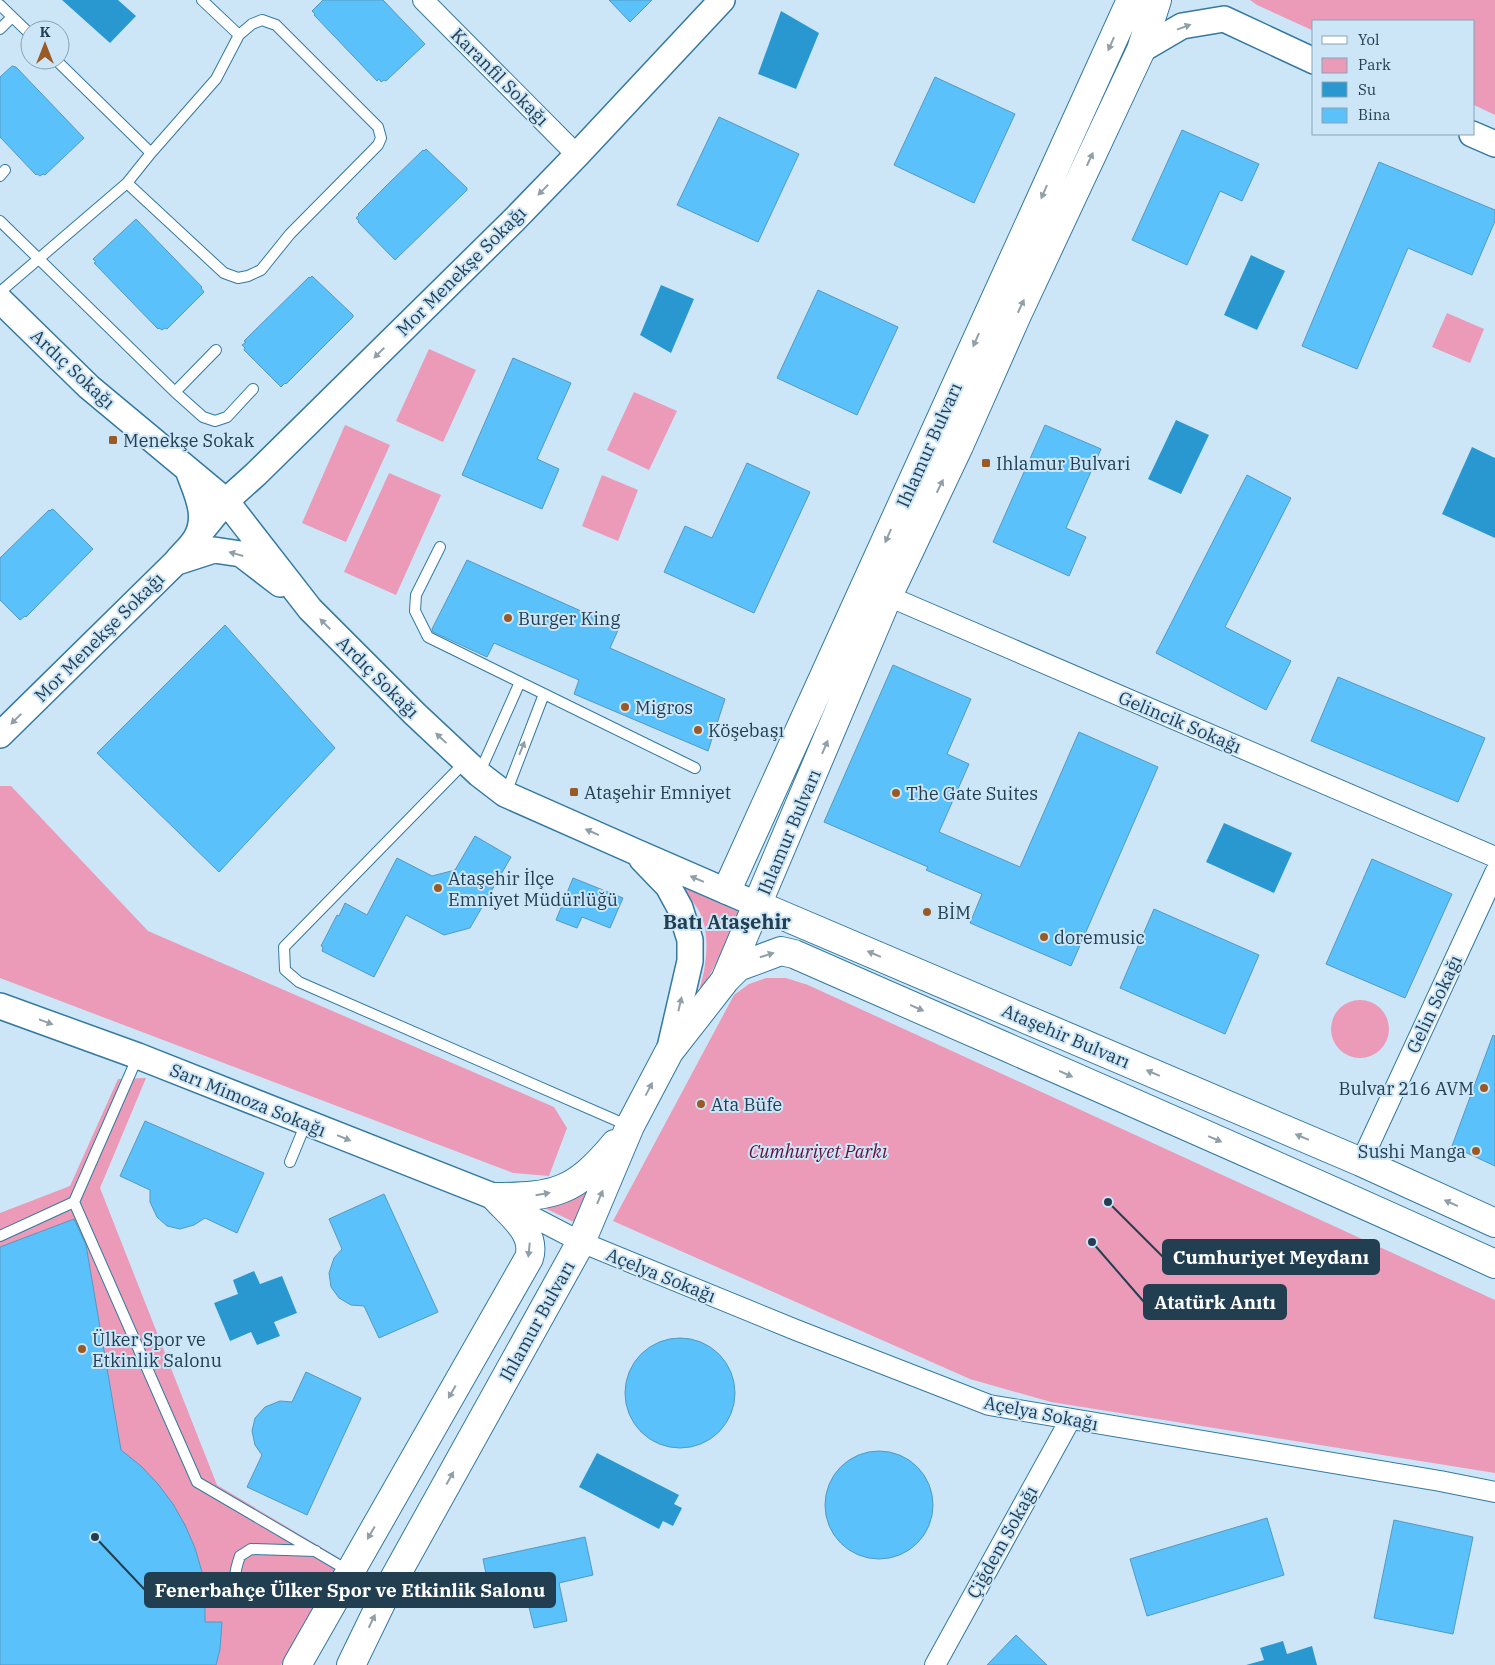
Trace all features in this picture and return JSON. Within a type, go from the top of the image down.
[{"type":"main road","name":"Ihlamur Bulvarı","points":[[351,1665],[385,1595],[581,1242],[630,1126],[669,1052],[726,979],[758,904],[877,590],[1131,0]]},
{"type":"main road","name":"Ihlamur Bulvarı","points":[[727,890],[877,590],[960,446],[1017,315],[1141,50],[1157,0]]},
{"type":"main road","name":"Ataşehir Bulvarı","points":[[758,904],[1362,1162],[1495,1223]]},
{"type":"main road","name":"Ataşehir Bulvarı","points":[[726,979],[738,967],[758,958],[781,951],[794,954],[1307,1178],[1495,1264]]},
{"type":"main road","points":[[494,1197],[526,1197],[556,1192],[578,1181],[595,1167],[630,1126]]},
{"type":"main road","points":[[297,1665],[529,1258],[531,1250],[530,1241],[526,1231],[494,1197]]},
{"type":"street","name":"Karanfil Sokağı","points":[[423,0],[578,155]]},
{"type":"street","name":"Mor Menekşe Sokağı","points":[[0,735],[176,562],[226,501],[291,440],[578,155],[722,0]]},
{"type":"street","points":[[1222,0],[1312,42]]},
{"type":"street","points":[[1141,50],[1182,26],[1224,19],[1312,60]]},
{"type":"street","points":[[1475,116],[1495,125]]},
{"type":"street","points":[[1474,135],[1495,144]]},
{"type":"street","name":"Ardıç Sokağı","points":[[0,300],[89,387],[226,501],[304,602],[415,714],[472,768],[505,794],[636,852],[668,886],[680,908],[690,940],[690,961],[669,1052]]},
{"type":"street","name":"Mor Menekşe Sokağı","points":[[188,470],[202,508],[202,522],[196,538]]},
{"type":"street","points":[[176,562],[214,550],[241,554],[304,602]]},
{"type":"street","name":"Gelincik Sokağı","points":[[877,590],[1495,857]]},
{"type":"street","name":"Ataşehir Bulvarı","points":[[636,852],[758,904]]},
{"type":"street","name":"Gelin Sokağı","points":[[1362,1162],[1495,873]]},
{"type":"street","name":"Sarı Mimoza Sokağı","points":[[0,1006],[138,1056],[494,1197]]},
{"type":"street","name":"Açelya Sokağı","points":[[494,1197],[581,1242],[796,1330],[988,1405],[1440,1481],[1495,1492]]},
{"type":"street","name":"Çiğdem Sokağı","points":[[935,1665],[1070,1420]]},
{"type":"lane","points":[[202,0],[239,35]]},
{"type":"lane","points":[[0,5],[20,25]]},
{"type":"lane","points":[[0,29],[12,17]]},
{"type":"lane","points":[[0,292],[127,183],[216,79],[239,35],[252,24],[262,20],[276,25],[378,127],[381,138],[378,145],[290,234],[261,270],[238,278],[224,273],[127,183]]},
{"type":"lane","points":[[66,70],[151,153]]},
{"type":"lane","points":[[0,221],[203,417],[215,421],[227,417],[253,389]]},
{"type":"lane","points":[[175,392],[216,350]]},
{"type":"lane","points":[[440,547],[416,595],[415,611],[428,637],[695,768]]},
{"type":"lane","points":[[520,682],[472,768],[284,947],[285,970],[299,982],[630,1126]]},
{"type":"lane","points":[[505,794],[544,694]]},
{"type":"lane","points":[[0,1236],[74,1202],[138,1056]]},
{"type":"lane","points":[[290,1162],[306,1123]]},
{"type":"lane","points":[[74,1202],[198,1482],[350,1571]]},
{"type":"lane","points":[[285,1580],[274,1595],[262,1600],[247,1599],[237,1589],[234,1572],[240,1556],[251,1549],[317,1551]]},
{"type":"green space","points":[[1250,0],[1495,0],[1495,115],[1475,105],[1475,20],[1312,20],[1312,30]]},
{"type":"green space","points":[[1447,313],[1484,329],[1470,363],[1432,347]]},
{"type":"green space","points":[[429,349],[476,370],[443,442],[396,421]]},
{"type":"green space","points":[[634,392],[677,411],[649,470],[607,450]]},
{"type":"green space","points":[[345,425],[390,445],[346,542],[302,523]]},
{"type":"green space","points":[[389,473],[441,495],[396,595],[344,572]]},
{"type":"green space","points":[[602,475],[638,490],[618,541],[582,526]]},
{"type":"green space","points":[[0,786],[11,786],[148,931],[554,1107],[567,1128],[549,1176],[513,1173],[0,978]]},
{"type":"green space","points":[[681,886],[743,914],[702,989],[700,987],[706,958],[705,927],[698,909]]},
{"type":"green space","name":"Cumhuriyet Parkı","points":[[766,978],[786,978],[808,985],[1495,1300],[1495,1473],[1051,1402],[970,1379],[613,1221],[734,995],[749,984]]},
{"type":"green space","points":[[1360,1000],[1371,1002],[1384,1013],[1389,1029],[1387,1040],[1376,1053],[1360,1058],[1349,1056],[1336,1045],[1331,1029],[1333,1018],[1344,1005]]},
{"type":"green space","name":"Ülker Spor ve Etkinlik Salonu","points":[[146,1078],[100,1188],[217,1485],[344,1561],[281,1665],[0,1665],[0,1213],[70,1186],[118,1079]]},
{"type":"green space","points":[[600,1176],[576,1223],[536,1204]]},
{"type":"water","points":[[62,0],[118,0],[136,16],[110,43]]},
{"type":"water","points":[[781,11],[819,33],[796,89],[758,74]]},
{"type":"water","points":[[1251,255],[1285,271],[1257,330],[1224,315]]},
{"type":"water","points":[[661,285],[694,299],[671,353],[640,335]]},
{"type":"water","points":[[1176,420],[1209,435],[1181,494],[1148,479]]},
{"type":"water","points":[[1472,447],[1495,458],[1495,538],[1442,514]]},
{"type":"water","points":[[1224,823],[1292,853],[1274,893],[1206,862]]},
{"type":"water","points":[[254,1271],[260,1284],[282,1276],[297,1313],[274,1322],[280,1336],[257,1345],[251,1332],[230,1341],[214,1303],[238,1294],[233,1280]]},
{"type":"water","points":[[597,1453],[679,1495],[674,1504],[682,1508],[673,1526],[663,1521],[659,1529],[579,1487]]},
{"type":"water","points":[[1283,1641],[1287,1654],[1312,1646],[1317,1665],[1246,1665],[1264,1660],[1260,1648]]},
{"type":"building","points":[[323,0],[383,0],[425,44],[386,81],[381,82],[379,79],[377,81],[314,15],[312,11]]},
{"type":"building","points":[[609,0],[652,0],[630,22]]},
{"type":"building","points":[[12,66],[16,67],[84,138],[45,175],[36,175],[0,137],[0,77]]},
{"type":"building","points":[[935,77],[1015,114],[974,203],[894,165]]},
{"type":"building","points":[[719,117],[799,154],[758,242],[677,205]]},
{"type":"building","points":[[1182,130],[1259,164],[1242,201],[1220,191],[1187,265],[1132,240]]},
{"type":"building","points":[[426,149],[467,190],[395,260],[356,218],[388,184]]},
{"type":"building","points":[[1379,162],[1495,210],[1495,221],[1472,275],[1408,248],[1357,369],[1302,346]]},
{"type":"building","points":[[136,219],[202,287],[204,292],[167,329],[158,329],[94,263],[96,262],[93,259]]},
{"type":"building","points":[[312,276],[353,317],[281,387],[244,350],[245,348],[242,345]]},
{"type":"building","points":[[818,290],[898,327],[857,415],[777,378]]},
{"type":"building","points":[[513,358],[571,383],[537,459],[559,469],[542,509],[462,475]]},
{"type":"building","points":[[1045,425],[1101,449],[1066,528],[1086,537],[1069,576],[993,542]]},
{"type":"building","points":[[747,463],[810,492],[754,613],[664,572],[685,526],[712,538]]},
{"type":"building","points":[[1247,475],[1291,498],[1225,627],[1291,661],[1266,710],[1156,653]]},
{"type":"building","points":[[52,509],[93,549],[26,617],[20,620],[0,600],[0,558]]},
{"type":"building","points":[[467,560],[619,628],[610,648],[725,699],[708,751],[574,694],[579,680],[494,643],[487,657],[433,632],[432,629]]},
{"type":"building","points":[[225,625],[335,748],[219,872],[97,753]]},
{"type":"building","points":[[893,665],[971,699],[947,754],[969,764],[939,832],[1020,867],[1079,732],[1158,767],[1071,966],[970,923],[982,894],[926,870],[928,867],[824,822]]},
{"type":"building","points":[[1338,677],[1485,738],[1458,802],[1311,741]]},
{"type":"building","name":"Ataşehir İlçe Emniyet Müdürlüğü","points":[[475,836],[511,857],[470,928],[444,935],[406,915],[374,977],[322,951],[323,947],[321,946],[345,903],[367,915],[397,858],[432,876],[455,870]]},
{"type":"building","points":[[1372,859],[1452,894],[1405,998],[1326,964]]},
{"type":"building","points":[[573,878],[623,898],[610,928],[582,917],[577,928],[556,920]]},
{"type":"building","points":[[1154,909],[1259,955],[1225,1034],[1120,988]]},
{"type":"building","name":"Bulvar 216 AVM","points":[[1493,1035],[1495,1036],[1495,1166],[1452,1146]]},
{"type":"building","points":[[145,1121],[264,1173],[237,1233],[205,1218],[194,1225],[180,1229],[167,1226],[157,1217],[150,1202],[150,1190],[120,1176]]},
{"type":"building","points":[[384,1194],[438,1312],[379,1338],[364,1306],[351,1305],[339,1298],[331,1287],[329,1273],[334,1258],[342,1249],[329,1219]]},
{"type":"building","name":"Ülker Spor ve Etkinlik Salonu","points":[[74,1219],[86,1245],[121,1450],[141,1466],[158,1484],[173,1504],[185,1525],[195,1548],[202,1572],[205,1622],[222,1622],[220,1649],[216,1665],[0,1665],[0,1247]]},
{"type":"building","points":[[680,1338],[701,1342],[719,1354],[731,1372],[735,1393],[731,1414],[719,1432],[701,1444],[680,1448],[659,1444],[641,1432],[629,1414],[625,1393],[629,1372],[641,1354],[659,1342]]},
{"type":"building","points":[[306,1372],[361,1398],[307,1515],[247,1487],[262,1455],[255,1445],[252,1431],[255,1418],[265,1407],[280,1401],[292,1402]]},
{"type":"building","points":[[879,1451],[900,1455],[917,1467],[929,1484],[933,1505],[929,1526],[917,1543],[900,1555],[879,1559],[858,1555],[841,1543],[829,1526],[825,1505],[829,1484],[841,1467],[858,1455]]},
{"type":"building","points":[[1267,1518],[1284,1575],[1147,1616],[1130,1559]]},
{"type":"building","points":[[1394,1520],[1473,1537],[1453,1634],[1374,1618]]},
{"type":"building","points":[[585,1537],[593,1575],[559,1583],[567,1621],[534,1628],[525,1590],[491,1598],[483,1559]]},
{"type":"building","points":[[1016,1635],[1047,1665],[987,1665]]},
{"type":"place","name":"Menekşe Sokak","points":[[113,440]]},
{"type":"place","name":"Ihlamur Bulvari","points":[[986,463]]},
{"type":"place","name":"Burger King","points":[[508,618]]},
{"type":"place","name":"Migros","points":[[625,707]]},
{"type":"place","name":"Köşebaşı","points":[[698,730]]},
{"type":"place","name":"Ataşehir Emniyet","points":[[574,792]]},
{"type":"place","name":"The Gate Suites","points":[[896,793]]},
{"type":"place","name":"Ataşehir İlçe Emniyet Müdürlüğü","points":[[438,888]]},
{"type":"place","name":"BİM","points":[[927,912]]},
{"type":"place","name":"doremusic","points":[[1044,937]]},
{"type":"place","name":"Bulvar 216 AVM","points":[[1484,1088]]},
{"type":"place","name":"Ata Büfe","points":[[701,1104]]},
{"type":"place","name":"Sushi Manga","points":[[1476,1151]]},
{"type":"place","name":"Cumhuriyet Meydanı","points":[[1108,1202]]},
{"type":"place","name":"Atatürk Anıtı","points":[[1092,1242]]},
{"type":"place","name":"Ülker Spor ve Etkinlik Salonu","points":[[82,1349]]},
{"type":"place","name":"Fenerbahçe Ülker Spor ve Etkinlik Salonu","points":[[95,1537]]},
{"type":"district","name":"Batı Ataşehir","points":[[727,921]]}]
